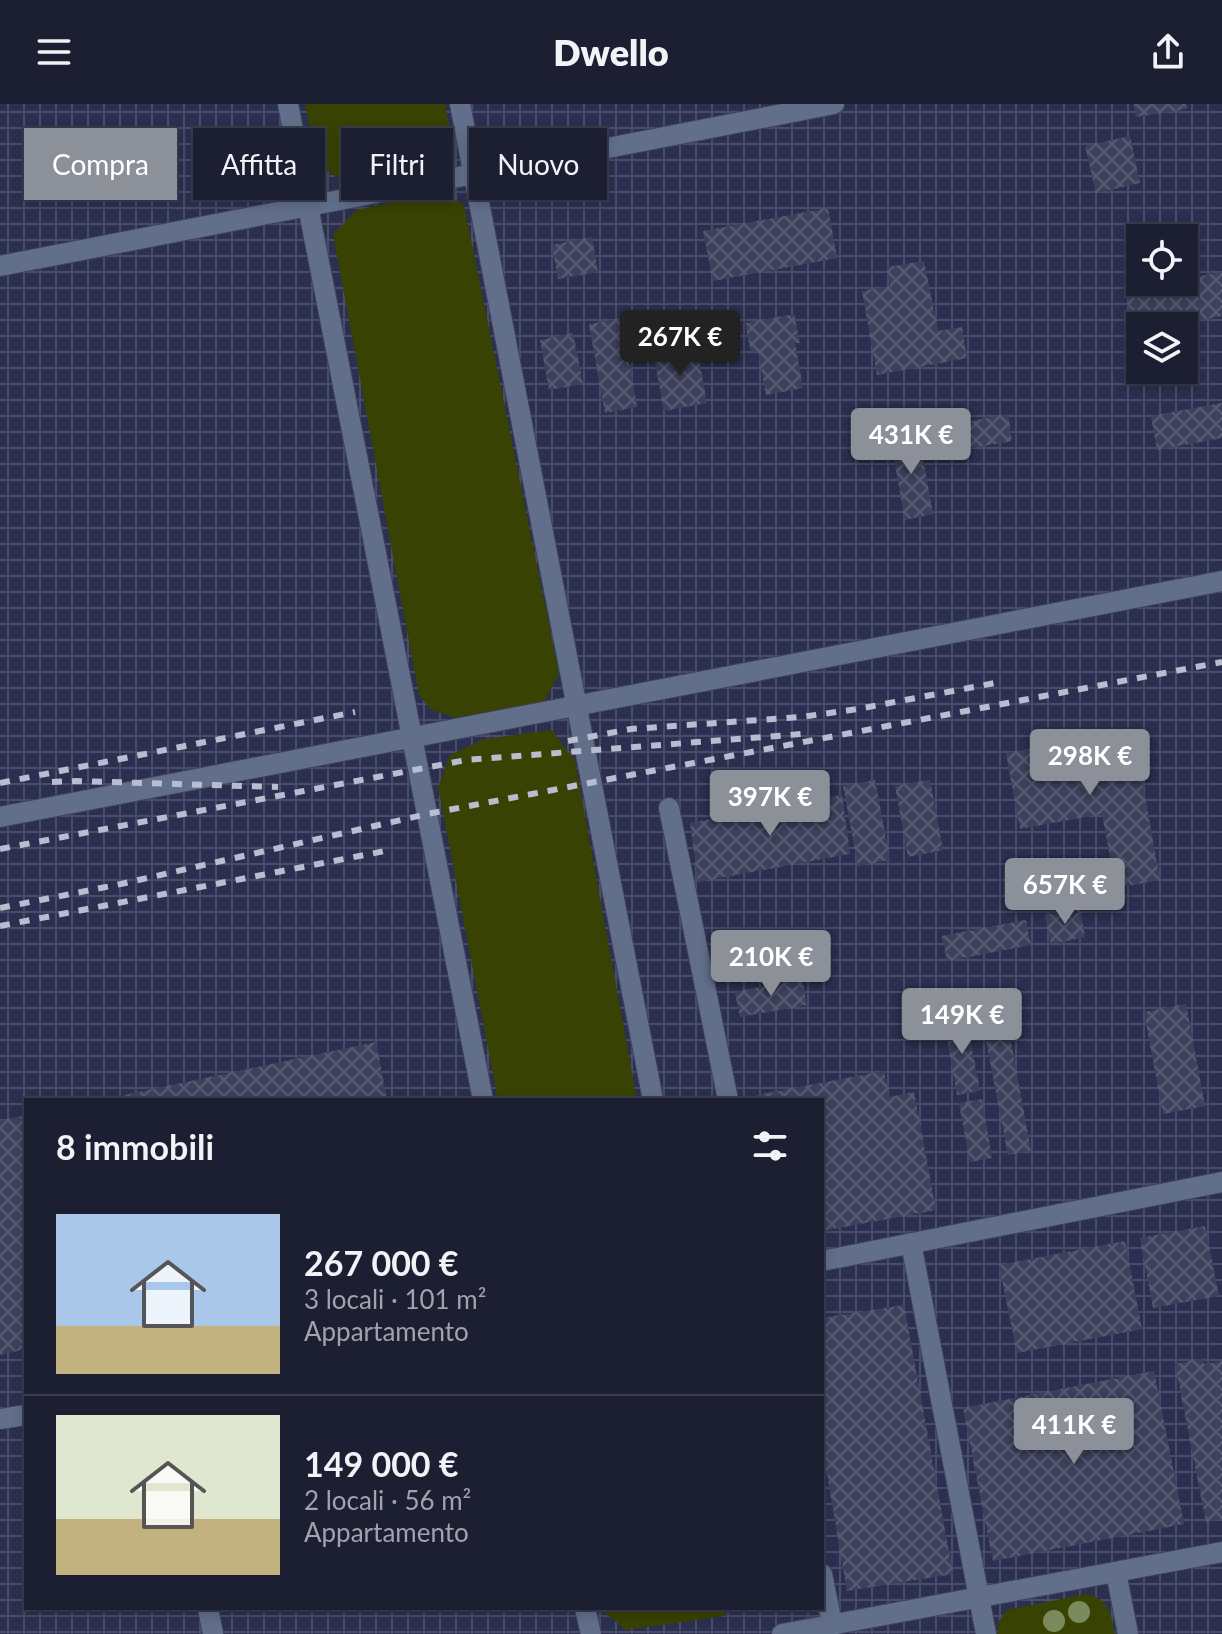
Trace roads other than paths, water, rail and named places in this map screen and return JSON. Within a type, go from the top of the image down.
[{"type":"lane","points":[[288,104],[483,1098]]},
{"type":"lane","points":[[460,104],[469,152]]},
{"type":"lane","points":[[607,147],[834,104]]},
{"type":"lane","points":[[0,266],[469,174]]},
{"type":"lane","points":[[478,200],[653,1098]]},
{"type":"lane","points":[[0,817],[1222,581]]},
{"type":"lane","points":[[669,808],[728,1098]]},
{"type":"lane","points":[[824,1261],[1222,1182]]},
{"type":"lane","points":[[911,1243],[986,1634]]},
{"type":"lane","points":[[0,1419],[24,1415]]},
{"type":"lane","points":[[782,1634],[1222,1552]]},
{"type":"lane","points":[[1116,1572],[1128,1634]]},
{"type":"lane","points":[[824,1584],[832,1624]]},
{"type":"lane","points":[[208,1610],[213,1634]]},
{"type":"lane","points":[[585,1610],[591,1634]]},
{"type":"railway","points":[[0,908],[121,884],[427,814],[1222,662]]},
{"type":"railway","points":[[568,741],[631,729],[801,717],[1000,682]]},
{"type":"railway","points":[[0,783],[355,712]]},
{"type":"railway","points":[[0,849],[466,760],[802,734]]},
{"type":"railway","points":[[52,782],[278,787]]},
{"type":"railway","points":[[0,926],[385,851]]}]
